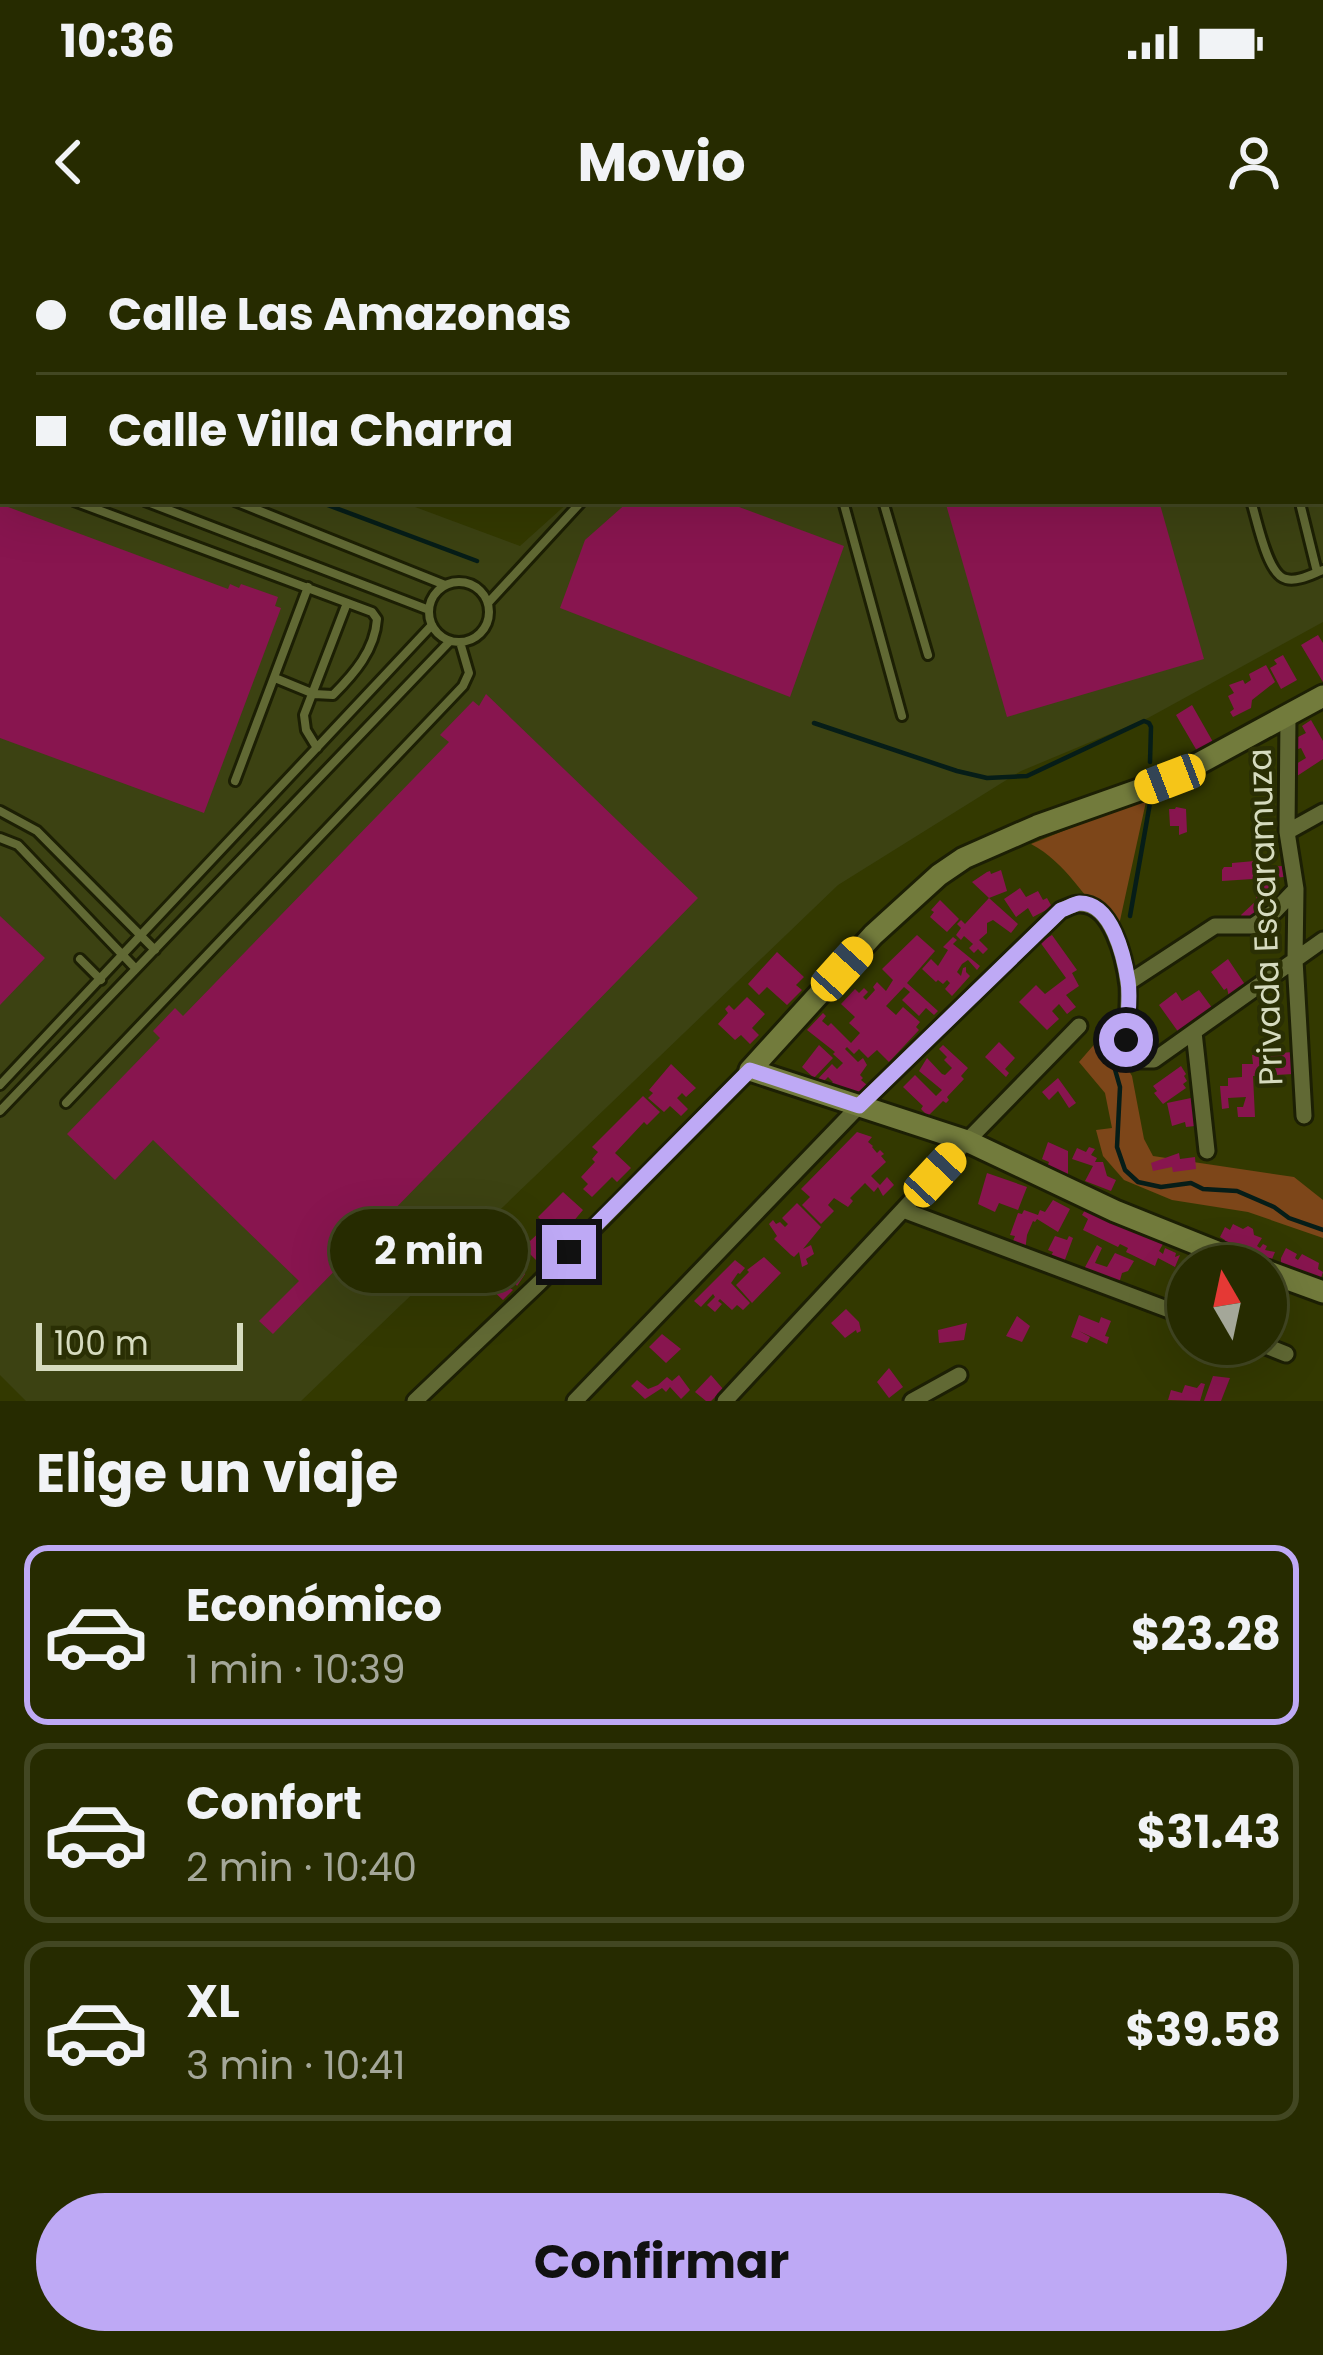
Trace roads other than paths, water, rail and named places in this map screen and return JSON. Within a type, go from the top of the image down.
[{"type":"street","points":[[416,1401],[750,1070],[873,935],[925,887],[964,858],[1037,826],[1170,779],[1323,696]]},
{"type":"street","name":"Privada Escaramuza","points":[[1288,717],[1287,832],[1296,890],[1304,1116]]},
{"type":"street","points":[[1287,832],[1323,812]]},
{"type":"street","points":[[1128,982],[1215,926],[1253,926],[1296,890]]},
{"type":"street","points":[[575,1401],[859,1106],[1061,910],[1080,903],[1099,909],[1112,925],[1128,982],[1126,1040],[1133,1060],[1154,1060],[1323,940]]},
{"type":"street","points":[[725,1401],[1079,1026]]},
{"type":"street","points":[[1193,1032],[1207,1151]]},
{"type":"street","points":[[750,1070],[967,1141],[1200,1245]]},
{"type":"street","points":[[903,1210],[1167,1309]]},
{"type":"street","points":[[1287,1279],[1323,1292]]},
{"type":"street","points":[[912,1401],[959,1376]]},
{"type":"lane","points":[[82,504],[372,612],[377,620],[373,641],[361,664],[333,695],[314,694],[275,679]]},
{"type":"lane","points":[[153,504],[429,610]]},
{"type":"lane","points":[[0,1111],[455,641],[474,638],[489,619],[488,603],[480,590],[467,583],[445,585],[242,504]]},
{"type":"lane","points":[[488,603],[579,504]]},
{"type":"lane","points":[[844,504],[902,716]]},
{"type":"lane","points":[[884,504],[928,655]]},
{"type":"lane","points":[[1252,504],[1270,565],[1288,580],[1320,571],[1301,507]]},
{"type":"lane","points":[[66,1103],[463,686],[469,673],[466,656],[455,641],[436,632],[429,610],[445,585]]},
{"type":"lane","points":[[235,781],[308,587]]},
{"type":"lane","points":[[317,748],[306,730],[304,715],[347,603]]},
{"type":"lane","points":[[0,1085],[432,625]]},
{"type":"lane","points":[[0,811],[37,831],[155,950]]},
{"type":"lane","points":[[0,838],[18,845],[136,969]]},
{"type":"lane","points":[[80,959],[101,980]]},
{"type":"waterway","points":[[325,504],[477,561]]},
{"type":"waterway","points":[[814,723],[987,778],[1027,776],[1144,721],[1151,727],[1150,762]]},
{"type":"waterway","points":[[1130,916],[1150,803]]},
{"type":"waterway","points":[[1112,1037],[1120,1087],[1117,1147],[1125,1170],[1138,1182],[1161,1187],[1191,1183],[1203,1189],[1237,1191],[1323,1230]]}]
